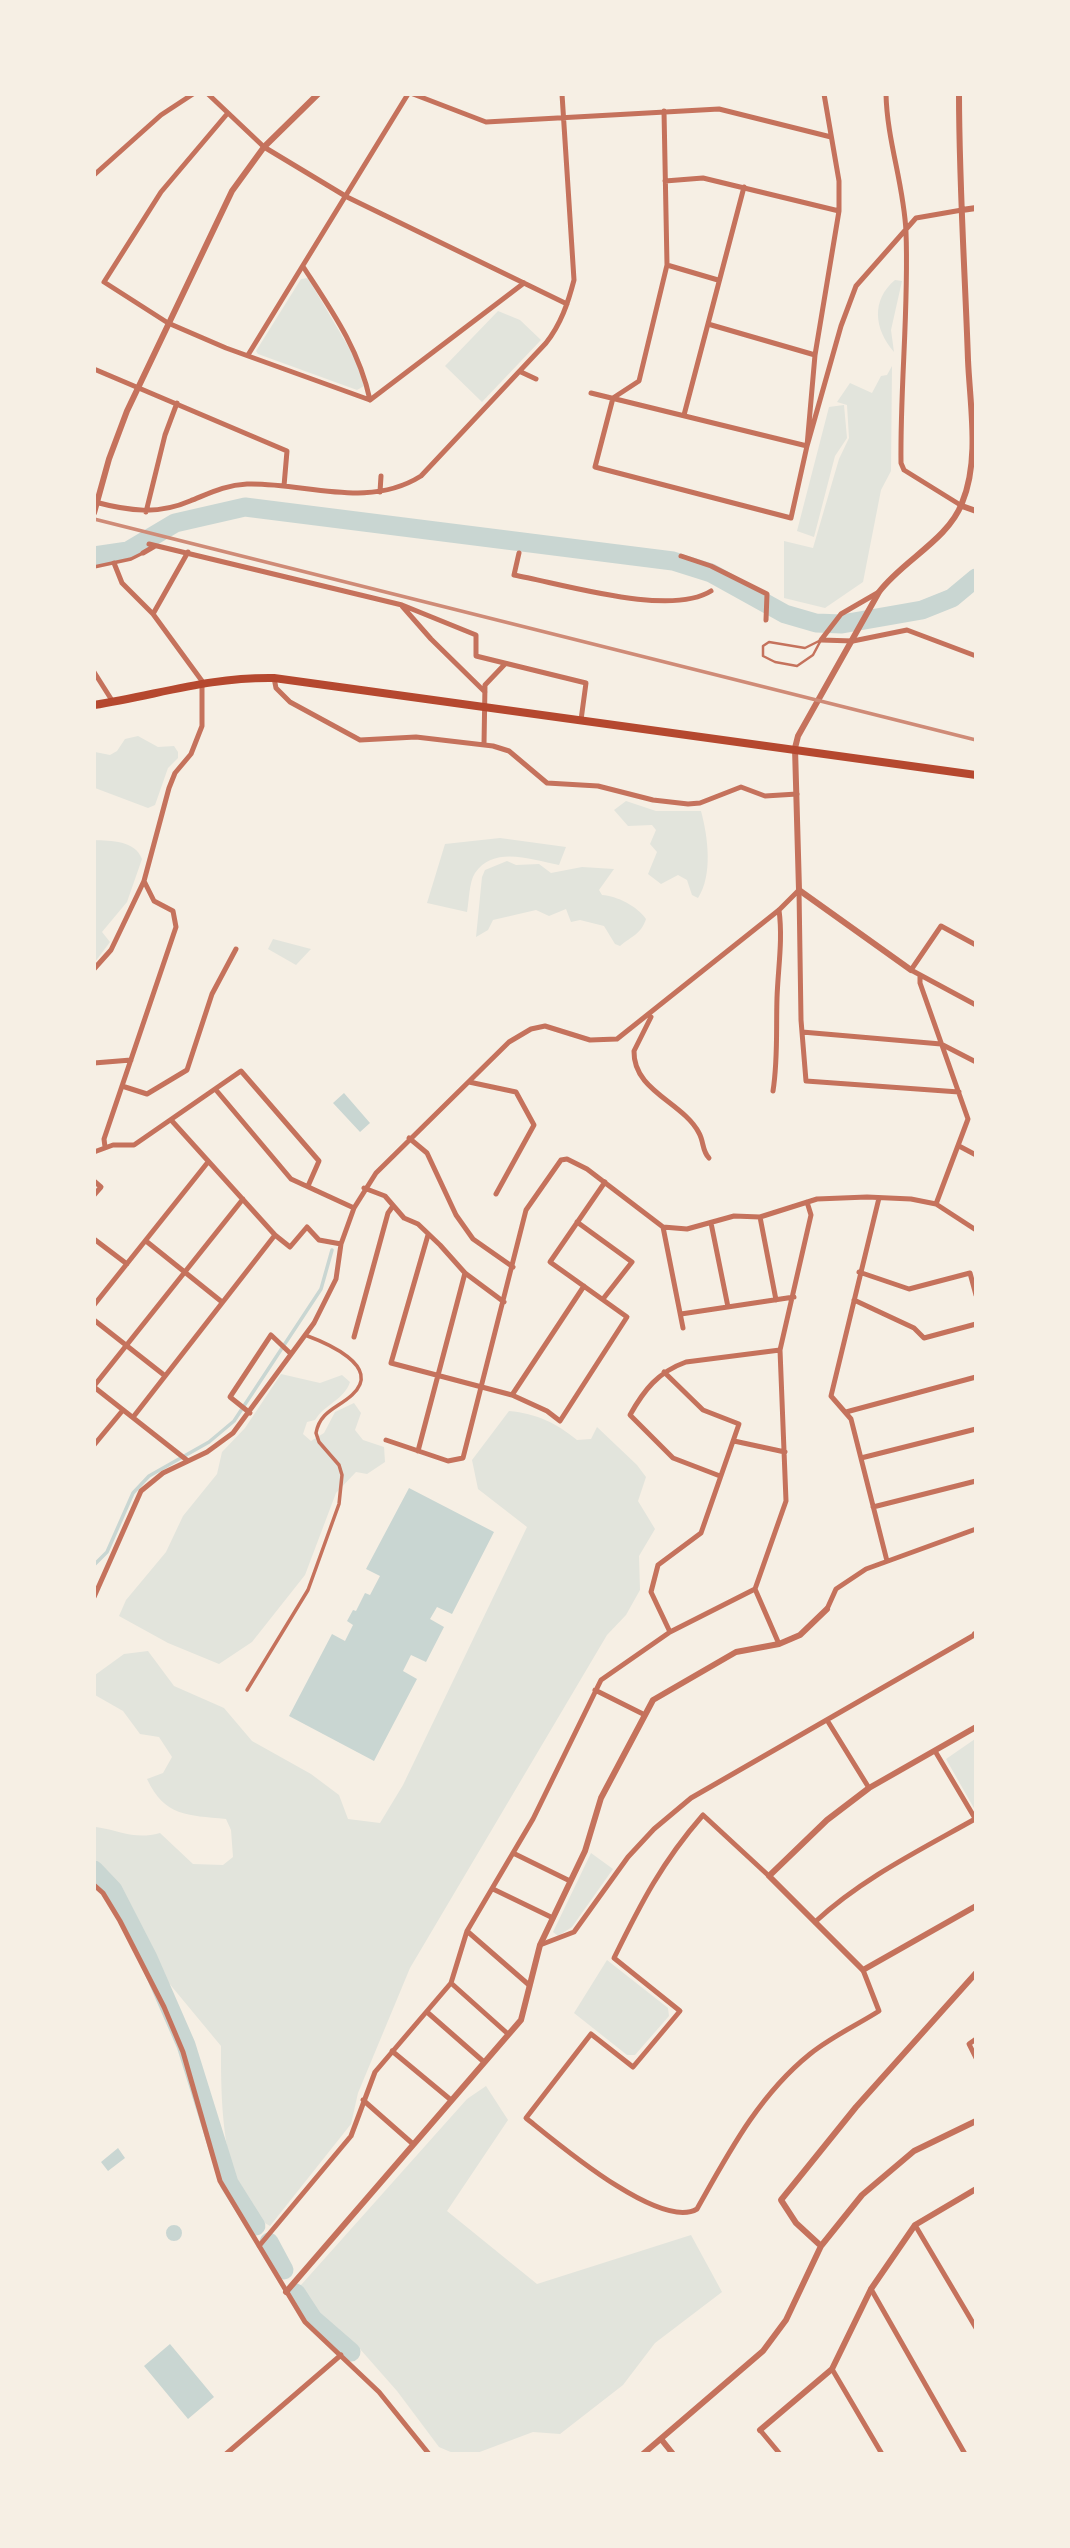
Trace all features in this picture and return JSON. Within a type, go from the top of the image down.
[{"type":"main road","points":[[94,705],[202,681],[234,677],[274,678],[975,775]]},
{"type":"street","points":[[94,175],[160,116],[193,94]]},
{"type":"street","points":[[208,94],[264,147],[347,197],[567,304]]},
{"type":"street","points":[[94,513],[109,459],[139,386],[232,191],[264,147],[318,94]]},
{"type":"street","points":[[247,355],[304,268],[408,94]]},
{"type":"street","points":[[413,94],[486,122],[719,109],[831,137]]},
{"type":"street","points":[[94,502],[146,512],[190,501],[209,491],[228,486],[284,486],[361,494],[402,487],[421,476],[521,372],[557,329],[567,304],[574,280],[562,94]]},
{"type":"street","points":[[807,446],[815,355],[839,211],[839,181],[824,94]]},
{"type":"street","points":[[886,94],[886,126],[893,148],[906,231],[901,463],[904,470],[962,506],[975,511]]},
{"type":"street","points":[[959,94],[971,449],[968,487],[962,506],[932,541],[896,571],[879,592],[798,736],[795,748],[802,1032],[806,1081],[959,1092]]},
{"type":"street","points":[[664,111],[667,265],[639,381],[613,398],[595,467],[791,518],[807,446],[841,326],[856,286],[916,218],[975,208]]},
{"type":"street","points":[[227,114],[161,192],[104,282],[168,323],[240,355],[247,355],[370,400]]},
{"type":"street","points":[[665,181],[703,178],[839,211]]},
{"type":"street","points":[[684,415],[744,187]]},
{"type":"street","points":[[667,265],[718,280]]},
{"type":"street","points":[[304,268],[350,338],[363,370],[370,400]]},
{"type":"street","points":[[370,400],[524,283]]},
{"type":"street","points":[[708,324],[815,355]]},
{"type":"street","points":[[94,369],[287,451],[284,486]]},
{"type":"street","points":[[521,372],[536,379]]},
{"type":"street","points":[[591,393],[807,446]]},
{"type":"street","points":[[146,512],[165,435],[177,403]]},
{"type":"street","points":[[380,492],[381,476]]},
{"type":"street","points":[[149,544],[158,544],[401,605],[476,635],[476,656],[586,683],[580,720]]},
{"type":"street","points":[[94,567],[143,553],[158,544]]},
{"type":"street","points":[[153,614],[188,552]]},
{"type":"street","points":[[519,553],[514,575],[528,578],[661,603],[700,598],[711,591]]},
{"type":"street","points":[[681,556],[711,566],[768,596],[766,618]]},
{"type":"street","points":[[94,969],[111,950],[144,881],[169,788],[175,773],[198,741],[202,726],[202,681],[153,614],[122,583],[114,563]]},
{"type":"street","points":[[879,592],[841,614],[825,631],[821,640],[853,641],[907,630],[975,656]]},
{"type":"street","points":[[401,605],[485,692]]},
{"type":"street","points":[[484,744],[487,679],[505,664]]},
{"type":"street","points":[[94,672],[113,702]]},
{"type":"street","points":[[274,678],[276,688],[290,702],[360,740],[416,737],[484,744],[509,751],[547,783],[558,786],[598,786],[653,800],[688,804],[700,803],[741,787],[765,796],[797,794]]},
{"type":"street","points":[[105,1147],[104,1139],[176,927],[173,911],[153,901],[144,881]]},
{"type":"street","points":[[94,1597],[141,1491],[163,1473],[233,1433],[305,1335],[336,1279],[341,1244],[364,1188],[410,1138],[509,1042],[531,1029],[545,1026],[590,1040],[617,1040],[779,910],[799,890]]},
{"type":"street","points":[[799,890],[911,970],[975,1004]]},
{"type":"street","points":[[773,1091],[778,1060],[777,1005],[782,957],[779,910]]},
{"type":"street","points":[[911,970],[941,926],[975,945]]},
{"type":"street","points":[[122,1086],[147,1094],[187,1070],[212,994],[236,949]]},
{"type":"street","points":[[920,975],[919,983],[968,1119],[936,1204]]},
{"type":"street","points":[[652,1014],[634,1051],[643,1081],[687,1118],[700,1134],[709,1158]]},
{"type":"street","points":[[802,1032],[941,1044],[975,1062]]},
{"type":"street","points":[[94,1063],[131,1060]]},
{"type":"street","points":[[94,1152],[105,1147],[134,1145],[242,1071],[318,1161],[308,1185]]},
{"type":"street","points":[[469,1082],[516,1092],[534,1125],[496,1194]]},
{"type":"street","points":[[216,1090],[291,1179],[354,1208]]},
{"type":"street","points":[[968,1119],[975,1123]]},
{"type":"street","points":[[172,1121],[275,1235],[290,1247],[307,1227],[319,1240],[341,1244]]},
{"type":"street","points":[[410,1138],[427,1153],[441,1177],[456,1215],[473,1239],[513,1267]]},
{"type":"street","points":[[959,1146],[975,1155]]},
{"type":"street","points":[[386,1440],[448,1461],[463,1458],[526,1210],[561,1160],[567,1159],[605,1182],[663,1227],[687,1229],[734,1216],[760,1217],[817,1199],[879,1198],[911,1199],[936,1204],[975,1230]]},
{"type":"street","points":[[94,1305],[208,1162]]},
{"type":"street","points":[[94,1181],[101,1186],[94,1195]]},
{"type":"street","points":[[428,1235],[391,1363],[512,1395],[547,1410],[560,1421],[627,1317],[550,1262],[605,1182]]},
{"type":"street","points":[[364,1188],[385,1196],[465,1273],[504,1302]]},
{"type":"street","points":[[879,1198],[831,1396],[846,1412],[861,1458],[887,1561]]},
{"type":"street","points":[[188,1461],[94,1387],[243,1199]]},
{"type":"street","points":[[779,1644],[755,1589],[786,1501],[780,1350],[811,1215],[807,1202]]},
{"type":"street","points":[[354,1337],[388,1213],[393,1206]]},
{"type":"street","points":[[760,1217],[776,1300]]},
{"type":"street","points":[[577,1222],[632,1262],[603,1299]]},
{"type":"street","points":[[711,1223],[728,1307]]},
{"type":"street","points":[[663,1227],[683,1328]]},
{"type":"street","points":[[134,1416],[275,1235]]},
{"type":"street","points":[[94,1239],[127,1264]]},
{"type":"street","points":[[146,1241],[222,1302]]},
{"type":"street","points":[[859,1272],[909,1289],[970,1273],[975,1295]]},
{"type":"street","points":[[418,1451],[465,1273]]},
{"type":"street","points":[[512,1395],[584,1286]]},
{"type":"street","points":[[681,1314],[794,1297]]},
{"type":"street","points":[[854,1300],[914,1328],[924,1338],[975,1324]]},
{"type":"street","points":[[94,1320],[164,1375]]},
{"type":"street","points":[[250,1413],[230,1397],[271,1335],[290,1353]]},
{"type":"street","points":[[247,1690],[308,1590],[338,1504],[342,1484],[339,1465],[318,1442],[316,1433],[324,1415],[354,1394],[358,1385],[359,1369],[347,1353],[305,1335]]},
{"type":"street","points":[[720,1476],[673,1458],[630,1415],[643,1392],[664,1371],[686,1362],[780,1350]]},
{"type":"street","points":[[664,1371],[703,1410],[740,1424],[701,1533],[658,1565],[650,1592],[670,1632]]},
{"type":"street","points":[[846,1412],[975,1377]]},
{"type":"street","points":[[94,1446],[123,1410]]},
{"type":"street","points":[[861,1458],[975,1429]]},
{"type":"street","points":[[734,1441],[785,1452]]},
{"type":"street","points":[[873,1507],[975,1481]]},
{"type":"street","points":[[286,2292],[521,2020],[540,1945],[590,1838],[601,1798],[653,1700],[693,1674],[736,1652],[779,1644],[800,1635],[827,1609],[836,1589],[866,1569],[975,1529]]},
{"type":"street","points":[[259,2245],[351,2136],[375,2072],[452,1983],[467,1931],[513,1853],[601,1680],[670,1632],[755,1589]]},
{"type":"street","points":[[540,1945],[574,1931],[628,1857],[654,1829],[691,1798],[975,1635]]},
{"type":"street","points":[[595,1690],[645,1715]]},
{"type":"street","points":[[827,1720],[869,1788]]},
{"type":"street","points":[[769,1877],[827,1820],[869,1788],[975,1727]]},
{"type":"street","points":[[814,1922],[866,1882],[975,1819],[935,1751]]},
{"type":"street","points":[[703,1815],[814,1922],[863,1970],[879,2011],[812,2053],[785,2077],[748,2120],[696,2209],[689,2214],[674,2214],[599,2176],[526,2118],[592,2034],[633,2067],[680,2011],[614,1958],[657,1873],[672,1850],[703,1815]]},
{"type":"street","points":[[513,1853],[570,1881]]},
{"type":"street","points":[[94,1885],[103,1893],[120,1921],[164,2007],[183,2052],[220,2181],[305,2322],[379,2392],[429,2454]]},
{"type":"street","points":[[492,1889],[552,1918]]},
{"type":"street","points":[[863,1970],[975,1906]]},
{"type":"street","points":[[467,1931],[529,1985]]},
{"type":"street","points":[[821,2246],[796,2223],[781,2200],[856,2107],[975,1973]]},
{"type":"street","points":[[452,1983],[509,2034]]},
{"type":"street","points":[[427,2012],[484,2062]]},
{"type":"street","points":[[975,2039],[969,2045],[975,2058]]},
{"type":"street","points":[[393,2051],[451,2099]]},
{"type":"street","points":[[363,2100],[413,2144]]},
{"type":"street","points":[[643,2454],[763,2351],[786,2320],[821,2246],[845,2214],[882,2176],[914,2151],[975,2121]]},
{"type":"street","points":[[780,2454],[760,2430],[832,2369],[871,2289],[915,2225],[975,2189]]},
{"type":"street","points":[[915,2225],[975,2328]]},
{"type":"street","points":[[871,2289],[965,2454]]},
{"type":"street","points":[[226,2454],[341,2355]]},
{"type":"street","points":[[832,2369],[882,2454]]},
{"type":"street","points":[[661,2439],[674,2454]]},
{"type":"lane","points":[[821,640],[813,655],[797,666],[775,663],[763,656],[763,646],[769,642],[804,648],[821,640]]},
{"type":"shaded area","points":[[308,278],[355,358],[364,386],[357,390],[256,351],[301,279]]},
{"type":"shaded area","points":[[895,280],[902,281],[891,330],[894,352],[882,334],[878,315],[882,296]]},
{"type":"shaded area","points":[[498,311],[520,320],[541,340],[482,402],[445,366]]},
{"type":"shaded area","points":[[892,366],[891,471],[881,490],[863,582],[825,608],[784,598],[784,541],[813,548],[839,459],[849,438],[847,405],[837,402],[850,383],[872,393],[881,376],[887,375]]},
{"type":"shaded area","points":[[844,405],[847,438],[835,456],[814,537],[797,531],[829,407]]},
{"type":"shaded area","points":[[138,736],[158,747],[174,746],[178,752],[178,758],[168,768],[155,805],[148,808],[95,788],[95,752],[110,755],[117,751],[125,739]]},
{"type":"shaded area","points":[[626,801],[656,811],[701,811],[706,832],[707,867],[703,889],[698,898],[692,895],[687,880],[678,875],[661,884],[648,874],[657,852],[650,844],[656,830],[652,825],[628,826],[614,810]]},
{"type":"shaded area","points":[[500,838],[566,847],[559,865],[514,857],[492,859],[483,864],[475,873],[470,886],[467,912],[427,903],[445,844]]},
{"type":"shaded area","points":[[94,840],[128,845],[139,853],[142,859],[127,902],[102,932],[110,942],[95,962]]},
{"type":"shaded area","points":[[507,861],[516,865],[539,864],[551,873],[582,867],[614,869],[599,890],[602,895],[632,906],[646,919],[644,924],[620,946],[615,944],[604,926],[580,920],[571,922],[566,909],[549,916],[536,910],[493,920],[488,930],[476,937],[482,877],[485,870]]},
{"type":"shaded area","points":[[273,939],[311,949],[296,965],[268,949]]},
{"type":"shaded area","points":[[344,1093],[370,1123],[360,1132],[333,1103]]},
{"type":"shaded area","points":[[281,1374],[320,1383],[342,1375],[350,1382],[347,1388],[315,1420],[307,1422],[303,1434],[311,1441],[324,1433],[335,1412],[354,1403],[361,1413],[355,1430],[363,1440],[384,1447],[385,1462],[367,1474],[356,1472],[336,1493],[305,1575],[252,1642],[219,1664],[168,1643],[119,1616],[126,1600],[166,1552],[183,1516],[217,1474],[222,1452],[245,1428]]},
{"type":"shaded area","points":[[509,1411],[545,1420],[577,1440],[591,1439],[597,1427],[646,1477],[638,1501],[655,1529],[639,1556],[640,1590],[626,1615],[607,1635],[410,1968],[358,2093],[351,2124],[270,2226],[254,2213],[241,2194],[233,2171],[223,2118],[221,2046],[168,1982],[143,1931],[116,1888],[95,1864],[96,1827],[136,1835],[160,1833],[193,1864],[223,1865],[233,1857],[231,1830],[226,1819],[189,1815],[161,1801],[147,1779],[163,1773],[172,1757],[159,1737],[140,1734],[123,1711],[95,1695],[95,1675],[124,1654],[148,1651],[174,1686],[224,1708],[252,1741],[311,1774],[339,1795],[348,1819],[380,1823],[403,1785],[527,1527],[478,1489],[472,1460]]},
{"type":"shaded area","points":[[409,1488],[494,1532],[452,1614],[437,1607],[430,1619],[444,1627],[426,1662],[411,1655],[403,1671],[417,1679],[374,1761],[289,1716],[332,1634],[345,1641],[353,1625],[347,1621],[353,1610],[356,1611],[365,1593],[370,1595],[380,1576],[366,1569]]},
{"type":"shaded area","points":[[975,1739],[975,1810],[946,1759]]},
{"type":"shaded area","points":[[591,1853],[613,1869],[572,1927],[558,1936],[553,1932]]},
{"type":"shaded area","points":[[607,1960],[668,2008],[669,2016],[635,2055],[627,2055],[574,2013]]},
{"type":"shaded area","points":[[486,2086],[508,2120],[447,2211],[537,2284],[691,2235],[722,2292],[655,2343],[623,2385],[560,2434],[533,2432],[477,2453],[453,2453],[439,2447],[397,2391],[360,2349],[321,2317],[301,2285],[467,2099]]},
{"type":"shaded area","points":[[118,2148],[125,2158],[108,2171],[101,2162]]},
{"type":"shaded area","points":[[174,2225],[182,2233],[174,2241],[166,2233]]},
{"type":"shaded area","points":[[170,2344],[214,2397],[188,2419],[144,2366]]},
{"type":"waterway","points":[[94,556],[128,551],[175,523],[245,507],[673,561],[711,573],[785,614],[816,623],[842,624],[922,610],[952,598],[976,578]]},
{"type":"waterway","points":[[94,1565],[107,1552],[133,1493],[149,1476],[209,1442],[234,1421],[321,1289],[332,1250]]},
{"type":"waterway","points":[[94,1870],[113,1890],[148,1958],[186,2045],[229,2183],[256,2226]]},
{"type":"waterway","points":[[269,2242],[284,2270]]},
{"type":"waterway","points":[[296,2293],[313,2319],[351,2352]]},
{"type":"railway","points":[[94,519],[976,740]]}]
